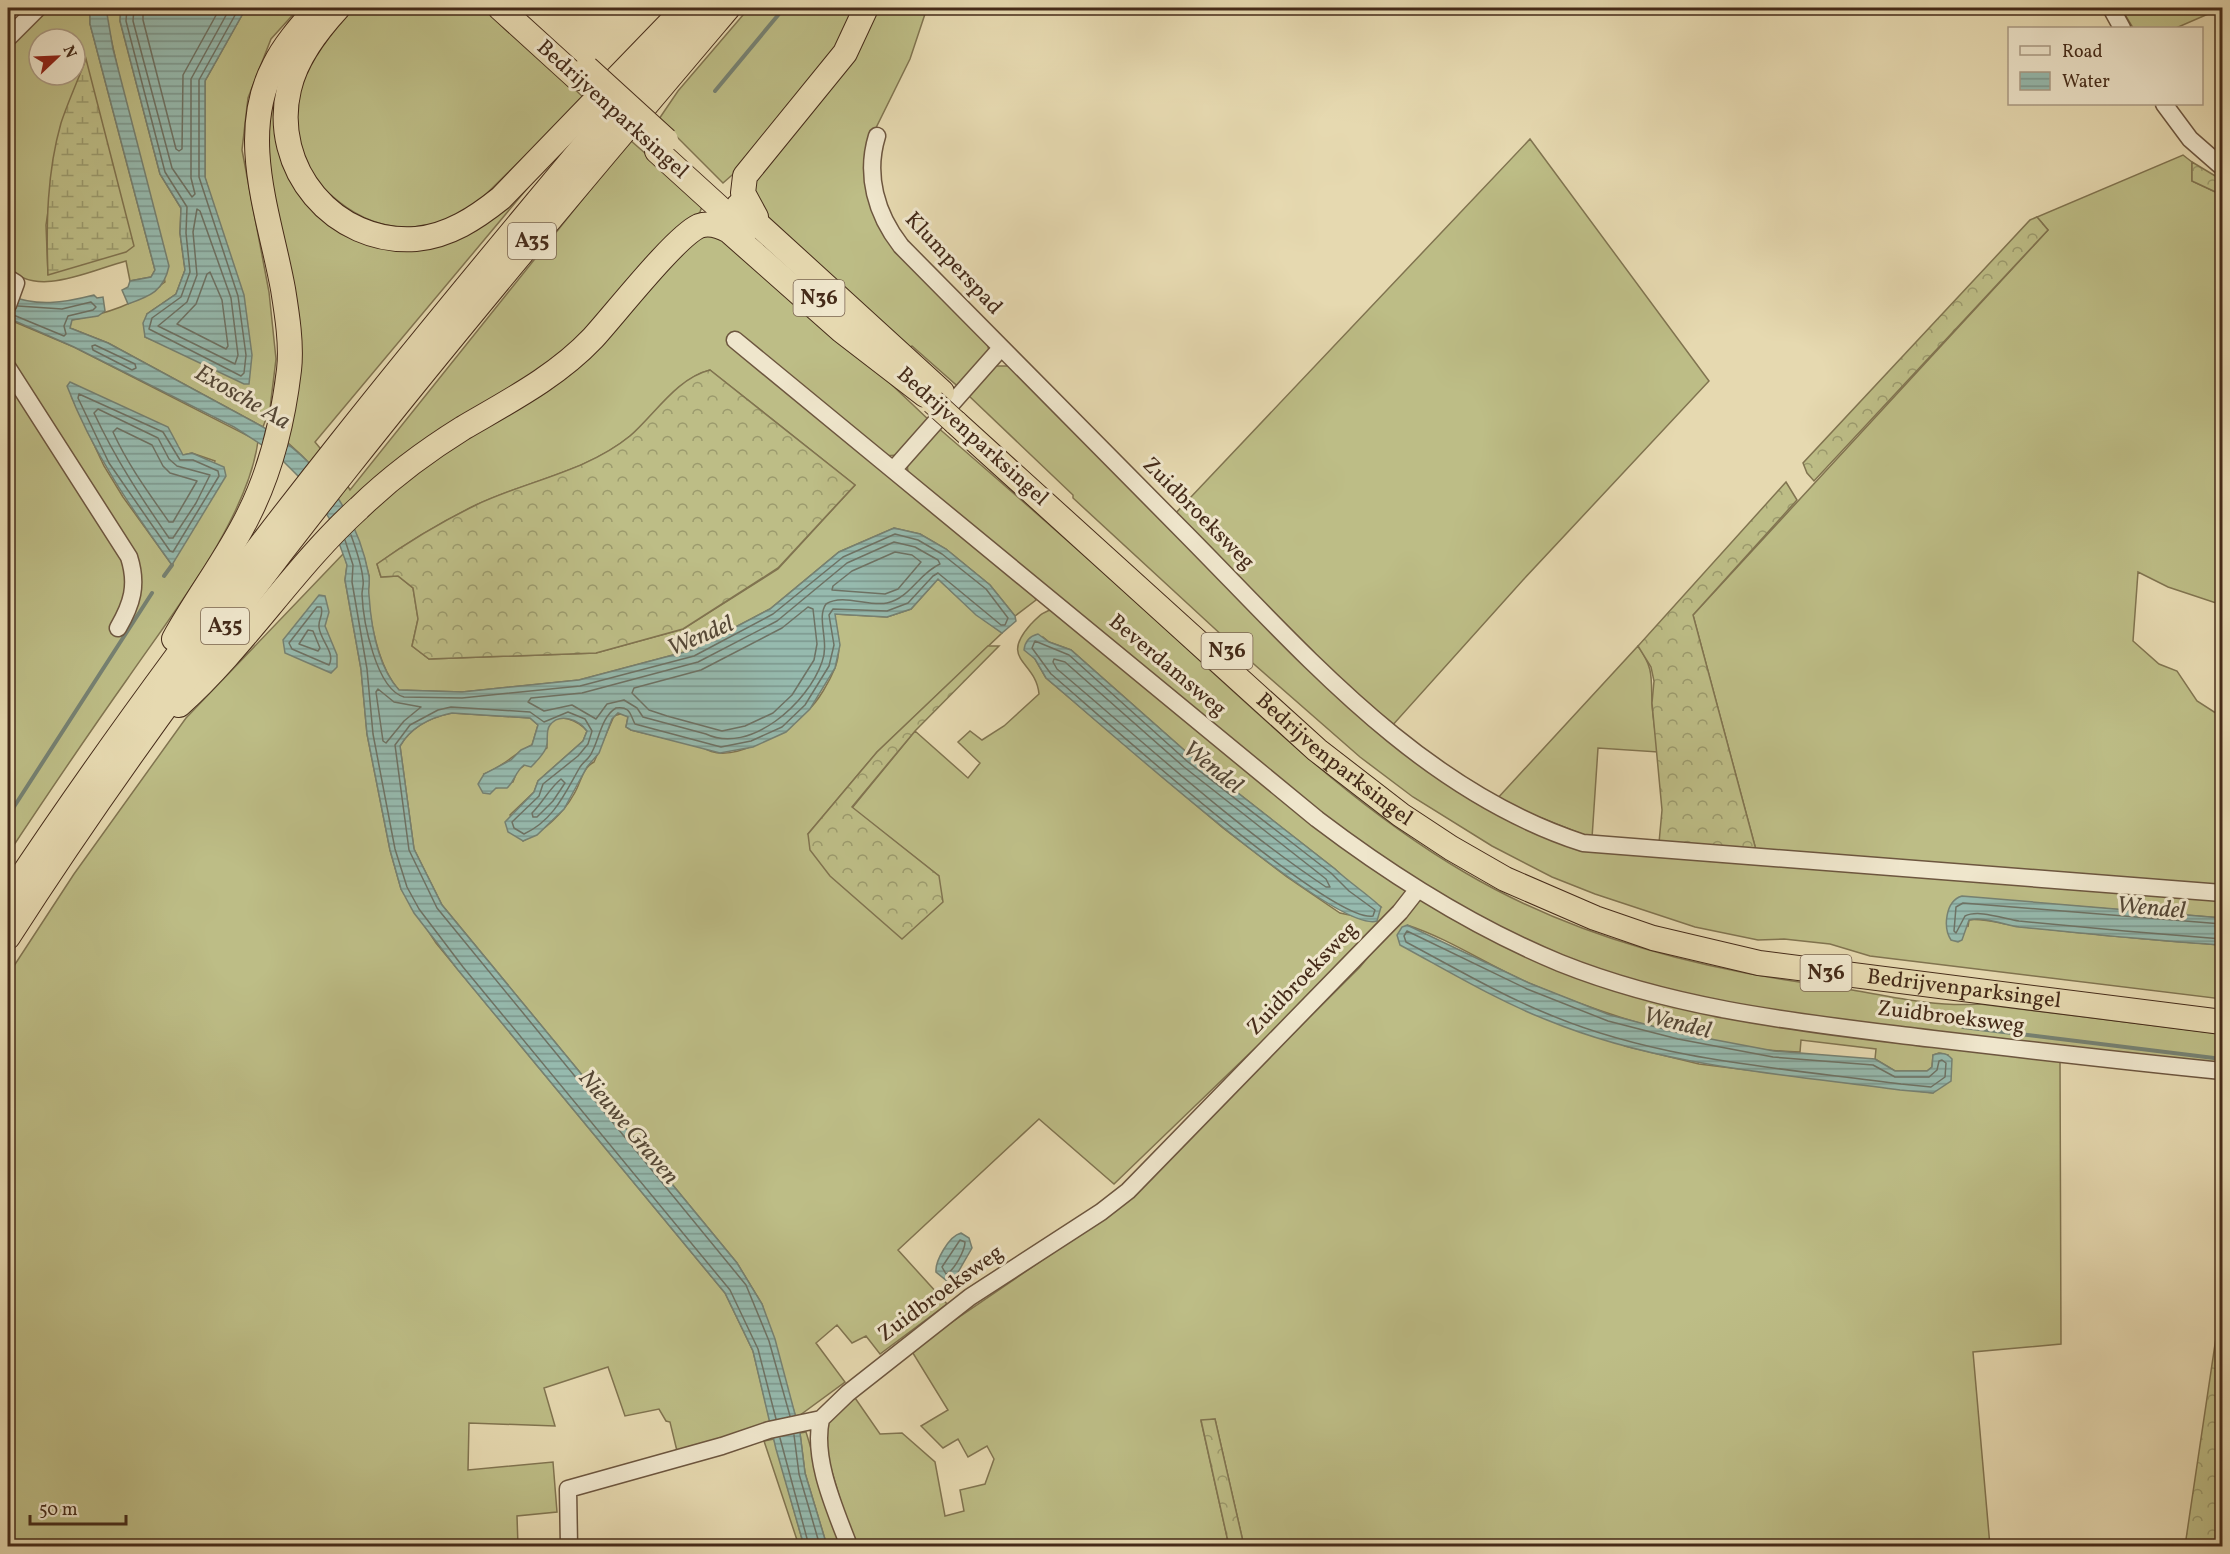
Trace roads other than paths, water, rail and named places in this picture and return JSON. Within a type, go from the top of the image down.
[{"type":"highway","name":"A35","points":[[8,937],[136,729],[194,603],[249,516],[270,468],[282,423],[290,367],[287,327],[275,247],[260,182],[257,132],[263,96],[274,66],[317,8]]},
{"type":"highway","name":"A35","points":[[338,8],[310,43],[289,87],[285,126],[294,163],[311,194],[334,216],[355,228],[375,234],[416,239],[444,233],[463,225],[501,198],[649,42],[687,8]]},
{"type":"highway","name":"Bedrijvenparksingel","points":[[500,8],[582,73]]},
{"type":"highway","name":"Bedrijvenparksingel","points":[[520,8],[582,73],[934,396],[1282,701],[1355,764],[1409,805],[1509,866],[1601,906],[1710,940],[1801,956],[2223,1008]]},
{"type":"highway","name":"A35","points":[[332,468],[435,322],[700,8]]},
{"type":"highway","name":"A35","points":[[8,897],[302,505],[487,293],[728,8]]},
{"type":"highway","points":[[765,231],[744,197],[743,181],[845,53],[866,8]]},
{"type":"highway","name":"Bedrijvenparksingel","points":[[662,146],[765,231],[934,396]]},
{"type":"highway","name":"A35","points":[[136,729],[205,682],[326,540],[357,509],[428,451],[531,389],[570,359],[614,316],[689,233],[706,224],[717,225],[729,231],[842,330],[934,396]]},
{"type":"highway","name":"Bedrijvenparksingel","points":[[960,417],[1325,756],[1401,816],[1451,848],[1514,883],[1595,918],[1653,938],[1759,963],[2223,1022]]},
{"type":"street","points":[[8,38],[38,8]]},
{"type":"street","points":[[2111,8],[2121,27]]},
{"type":"street","points":[[2165,105],[2190,139],[2223,166]]},
{"type":"street","name":"Klumperspad","points":[[878,136],[874,147],[873,176],[883,220],[901,246],[1002,348]]},
{"type":"street","name":"Beverdamsweg","points":[[735,340],[1317,819],[1363,854],[1418,889]]},
{"type":"street","points":[[893,470],[1002,348]]},
{"type":"street","name":"Zuidbroeksweg","points":[[1002,348],[1356,702],[1434,767],[1549,832],[1583,843],[2223,893]]},
{"type":"street","points":[[8,368],[129,557],[134,574],[134,591],[128,610],[118,628]]},
{"type":"street","name":"Zuidbroeksweg","points":[[821,1419],[848,1393],[970,1297],[1101,1212],[1128,1191],[1400,912],[1418,889],[1485,929],[1561,963],[1640,990],[1703,1006],[1786,1022],[2223,1071]]},
{"type":"street","points":[[569,1546],[568,1489],[722,1446],[769,1430],[821,1419],[818,1441],[820,1457],[849,1546]]},
{"type":"water","points":[[90,8],[106,8],[113,49],[169,266],[160,287],[128,304],[122,290],[128,287],[130,281],[151,277],[155,270],[90,24]]},
{"type":"water","points":[[121,8],[246,8],[205,81],[205,177],[244,295],[252,355],[249,384],[244,384],[145,337],[143,323],[147,314],[176,294],[185,270],[180,233],[181,208],[160,174],[120,21]]},
{"type":"water","points":[[8,295],[40,302],[61,302],[94,295],[97,298],[103,297],[105,311],[98,316],[72,320],[70,328],[108,343],[263,427],[302,456],[318,472],[345,510],[355,530],[369,576],[370,607],[377,646],[386,670],[399,690],[462,692],[579,680],[692,650],[770,609],[839,552],[894,528],[920,534],[946,549],[990,585],[1015,616],[1016,621],[1002,633],[976,615],[938,579],[911,609],[887,617],[835,614],[840,645],[835,668],[810,709],[786,732],[753,747],[720,753],[631,730],[626,727],[628,717],[618,713],[612,719],[599,753],[587,767],[564,809],[537,835],[523,841],[508,832],[505,822],[534,792],[538,781],[583,741],[587,731],[584,727],[564,718],[554,721],[548,730],[546,748],[537,761],[531,767],[524,765],[507,788],[496,788],[490,794],[483,793],[478,784],[484,774],[511,760],[521,750],[532,745],[538,725],[530,718],[452,713],[437,717],[416,728],[400,746],[414,849],[442,905],[737,1263],[762,1304],[775,1339],[800,1433],[805,1473],[827,1546],[804,1546],[776,1449],[753,1351],[725,1293],[458,970],[414,913],[401,889],[390,850],[367,734],[361,669],[345,580],[347,565],[331,521],[309,487],[276,454],[234,427],[74,347],[8,318]]},
{"type":"water","points":[[70,382],[168,427],[183,455],[192,453],[224,467],[226,476],[172,565],[127,501],[100,457],[67,386]]},
{"type":"water","points":[[319,595],[325,596],[329,612],[325,626],[337,655],[337,667],[331,673],[285,653],[283,640]]},
{"type":"water","points":[[1038,634],[1049,642],[1071,650],[1192,757],[1381,907],[1377,921],[1353,916],[1314,895],[1159,775],[1046,678],[1035,659],[1024,650],[1028,639]]},
{"type":"water","points":[[1962,896],[2222,918],[2222,945],[2019,927],[1981,919],[1969,920],[1962,940],[1958,942],[1951,940],[1948,935],[1946,922],[1952,903]]},
{"type":"water","points":[[1407,925],[1529,983],[1610,1015],[1679,1033],[1774,1051],[1875,1059],[1895,1071],[1927,1071],[1932,1067],[1933,1055],[1943,1054],[1952,1059],[1951,1081],[1933,1093],[1900,1090],[1721,1066],[1633,1048],[1589,1036],[1509,1004],[1400,945],[1397,935],[1402,927]]},
{"type":"water","points":[[961,1233],[969,1238],[972,1248],[957,1274],[947,1281],[936,1272],[936,1267],[948,1244]]},
{"type":"waterway","points":[[614,8],[619,12],[634,8]]},
{"type":"waterway","points":[[715,91],[784,8]]},
{"type":"waterway","points":[[164,576],[172,565]]},
{"type":"waterway","points":[[8,816],[152,593]]},
{"type":"waterway","points":[[1963,1027],[2222,1059]]},
{"type":"water label","name":"Exosche Aa","points":[[242,398]]},
{"type":"water label","name":"Wendel","points":[[701,637]]},
{"type":"water label","name":"Wendel","points":[[1212,768]]},
{"type":"water label","name":"Wendel","points":[[2151,909]]},
{"type":"water label","name":"Wendel","points":[[1677,1024]]},
{"type":"water label","name":"Nieuwe Graven","points":[[628,1128]]}]
